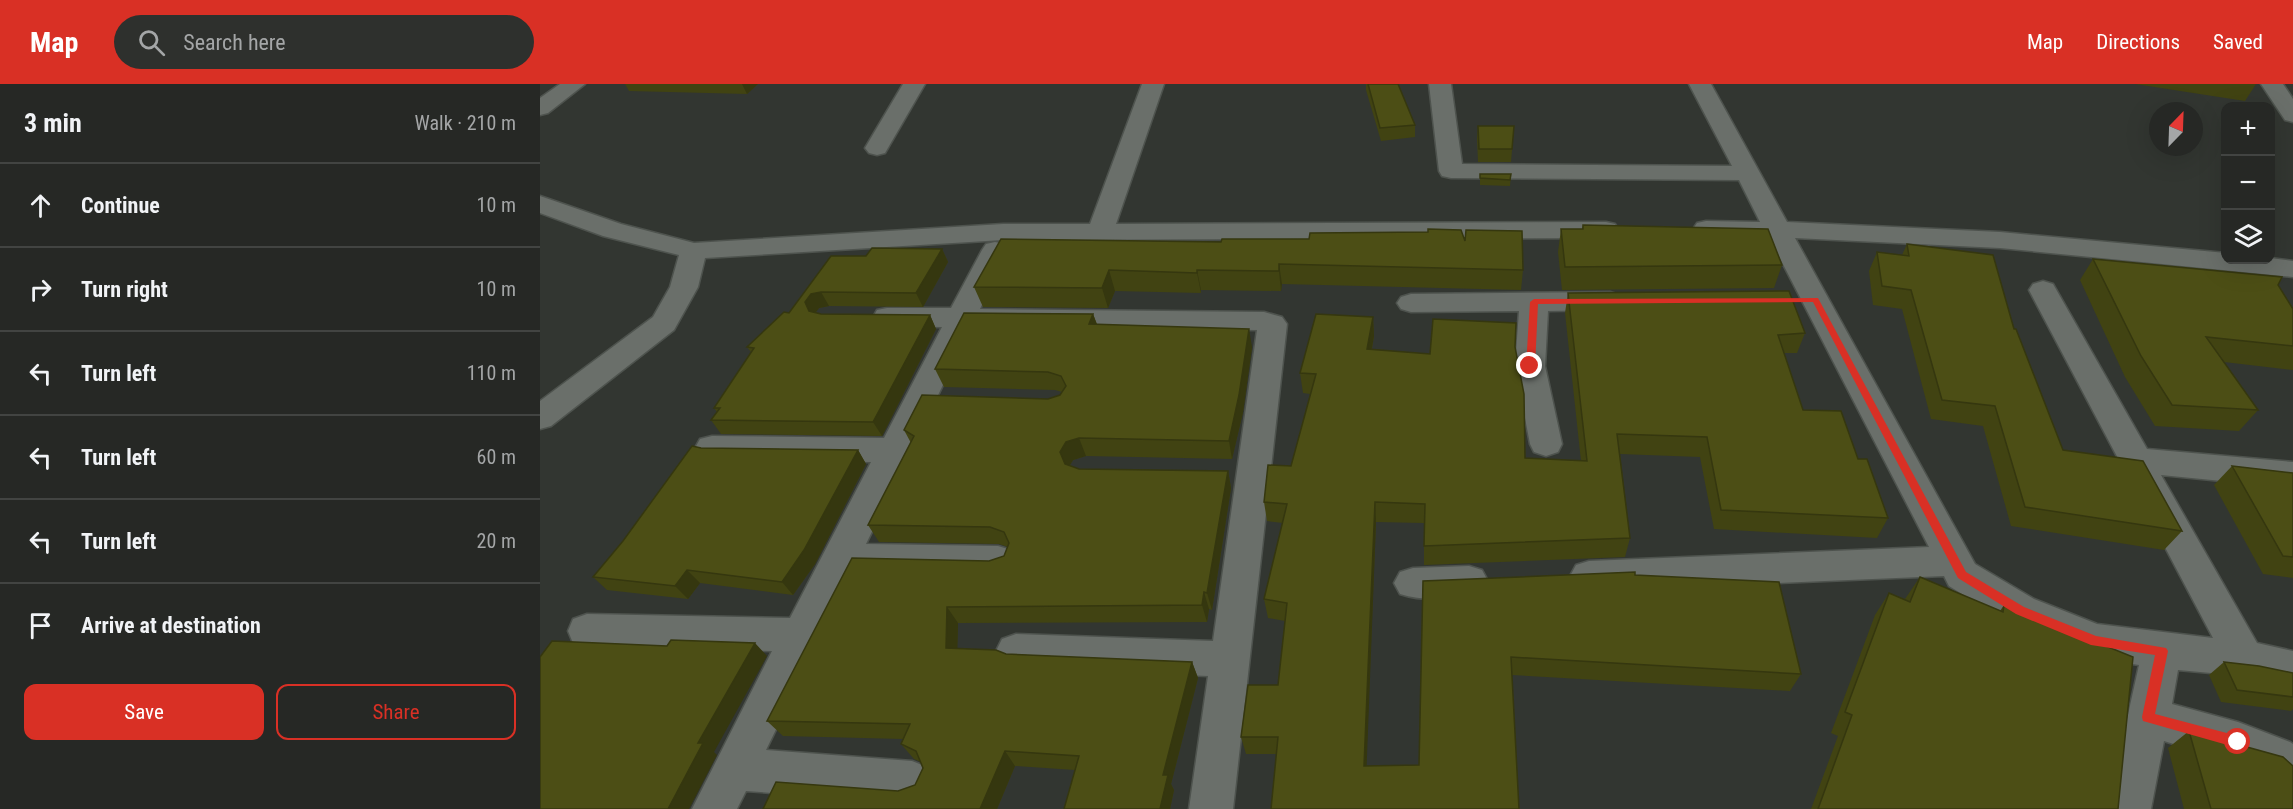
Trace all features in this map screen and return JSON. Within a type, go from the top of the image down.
[{"type":"street","points":[[540,108],[574,84]]},
{"type":"street","points":[[877,148],[914,84]]},
{"type":"street","points":[[1100,232],[1153,84]]},
{"type":"street","points":[[1464,84],[1440,84],[1451,171],[1748,173]]},
{"type":"street","points":[[1700,84],[1962,575],[2020,610],[2095,641],[2162,651],[2244,658],[2293,669]]},
{"type":"street","points":[[2293,86],[2272,84],[2293,115]]},
{"type":"street","points":[[540,204],[612,230],[694,251],[1003,232],[1633,230]]},
{"type":"street","points":[[1680,229],[1777,229],[1982,238],[2293,269]]},
{"type":"street","points":[[714,809],[896,450],[938,399],[962,317],[1003,232]]},
{"type":"street","points":[[540,418],[664,324],[684,287],[694,251]]},
{"type":"street","points":[[2043,291],[2244,658]]},
{"type":"street","points":[[1780,300],[1815,299]]},
{"type":"street","points":[[1411,303],[1640,301]]},
{"type":"street","points":[[1534,302],[1530,366],[1546,444]]},
{"type":"street","points":[[862,317],[1264,321],[1272,324],[1211,809]]},
{"type":"street","points":[[712,448],[896,450]]},
{"type":"street","points":[[2137,460],[2293,475]]},
{"type":"street","points":[[1217,473],[1253,474]]},
{"type":"street","points":[[841,558],[998,561]]},
{"type":"street","points":[[1555,577],[1954,561]]},
{"type":"street","points":[[1413,583],[1508,579]]},
{"type":"street","points":[[587,631],[802,635]]},
{"type":"street","points":[[1016,651],[1230,659]]},
{"type":"street","points":[[2129,809],[2162,651]]},
{"type":"street","points":[[2148,717],[2238,742],[2275,756],[2293,774]]},
{"type":"street","points":[[734,769],[912,782]]},
{"type":"building","points":[[1368,84],[1398,84],[1415,125],[1380,128]]},
{"type":"building","points":[[1478,126],[1514,126],[1512,149],[1479,149]]},
{"type":"building","points":[[1480,174],[1511,174],[1510,180],[1480,178]]},
{"type":"building","points":[[1583,225],[1768,229],[1782,265],[1565,267],[1561,229],[1583,229]]},
{"type":"building","points":[[1428,229],[1461,230],[1465,241],[1466,230],[1522,231],[1523,270],[1279,264],[1279,271],[1197,270],[1197,273],[1109,270],[1102,288],[974,287],[1001,239],[1221,242],[1222,239],[1309,239],[1310,233],[1428,232]]},
{"type":"building","points":[[1907,244],[1993,255],[2014,329],[2016,329],[2063,450],[2143,461],[2182,531],[2025,507],[1995,406],[1942,400],[1911,290],[1882,286],[1877,252],[1909,256]]},
{"type":"building","points":[[872,248],[942,249],[916,293],[821,292],[811,294],[805,302],[809,311],[821,314],[930,315],[873,422],[711,420],[720,408],[714,408],[754,348],[747,347],[784,312],[789,313],[831,256],[866,256]]},
{"type":"building","points":[[2093,259],[2282,277],[2278,285],[2293,309],[2293,346],[2206,337],[2258,410],[2172,405],[2141,356]]},
{"type":"building","points":[[1789,291],[1805,333],[1778,335],[1803,410],[1841,411],[1858,459],[1867,459],[1888,518],[1721,510],[1707,437],[1617,434],[1630,538],[1424,546],[1425,504],[1375,502],[1364,766],[1419,765],[1423,581],[1635,572],[1635,575],[1779,582],[1801,674],[1511,657],[1519,809],[1271,809],[1278,737],[1241,737],[1248,685],[1278,685],[1287,603],[1264,599],[1287,504],[1264,502],[1268,465],[1291,466],[1316,374],[1300,373],[1316,314],[1373,317],[1367,349],[1430,354],[1433,319],[1516,323],[1515,347],[1524,394],[1525,458],[1587,461],[1568,293]]},
{"type":"building","points":[[964,313],[1093,314],[1089,324],[1249,329],[1229,441],[1079,438],[1066,442],[1060,452],[1065,464],[1079,469],[1228,471],[1207,593],[1204,592],[1202,605],[947,607],[946,648],[996,650],[1006,654],[1192,662],[1163,775],[1168,775],[1160,809],[1064,809],[1079,756],[1005,751],[980,809],[763,809],[776,782],[898,791],[915,785],[923,768],[916,751],[901,744],[910,724],[767,721],[852,558],[989,561],[1004,556],[1009,543],[1004,532],[990,527],[868,525],[914,436],[904,430],[922,395],[1048,399],[1060,395],[1066,386],[1061,376],[1048,372],[935,369]]},
{"type":"building","points":[[692,446],[858,450],[804,550],[782,582],[687,570],[675,586],[593,577],[623,541]]},
{"type":"building","points":[[2232,466],[2293,473],[2293,557],[2283,556]]},
{"type":"building","points":[[1920,577],[2003,612],[2004,605],[2133,657],[2118,809],[1818,809],[1852,715],[1845,712],[1889,593],[1910,602]]},
{"type":"building","points":[[671,640],[755,643],[698,743],[703,743],[668,809],[540,809],[540,657],[552,641],[667,646]]},
{"type":"building","points":[[2224,662],[2293,673],[2293,697],[2237,690]]},
{"type":"building","points":[[2189,731],[2283,757],[2293,766],[2293,809],[2211,809]]},
{"type":"route","points":[[1530,366],[1534,302],[1815,299],[1962,575],[2020,610],[2095,641],[2162,651],[2148,717],[2238,742]]}]
